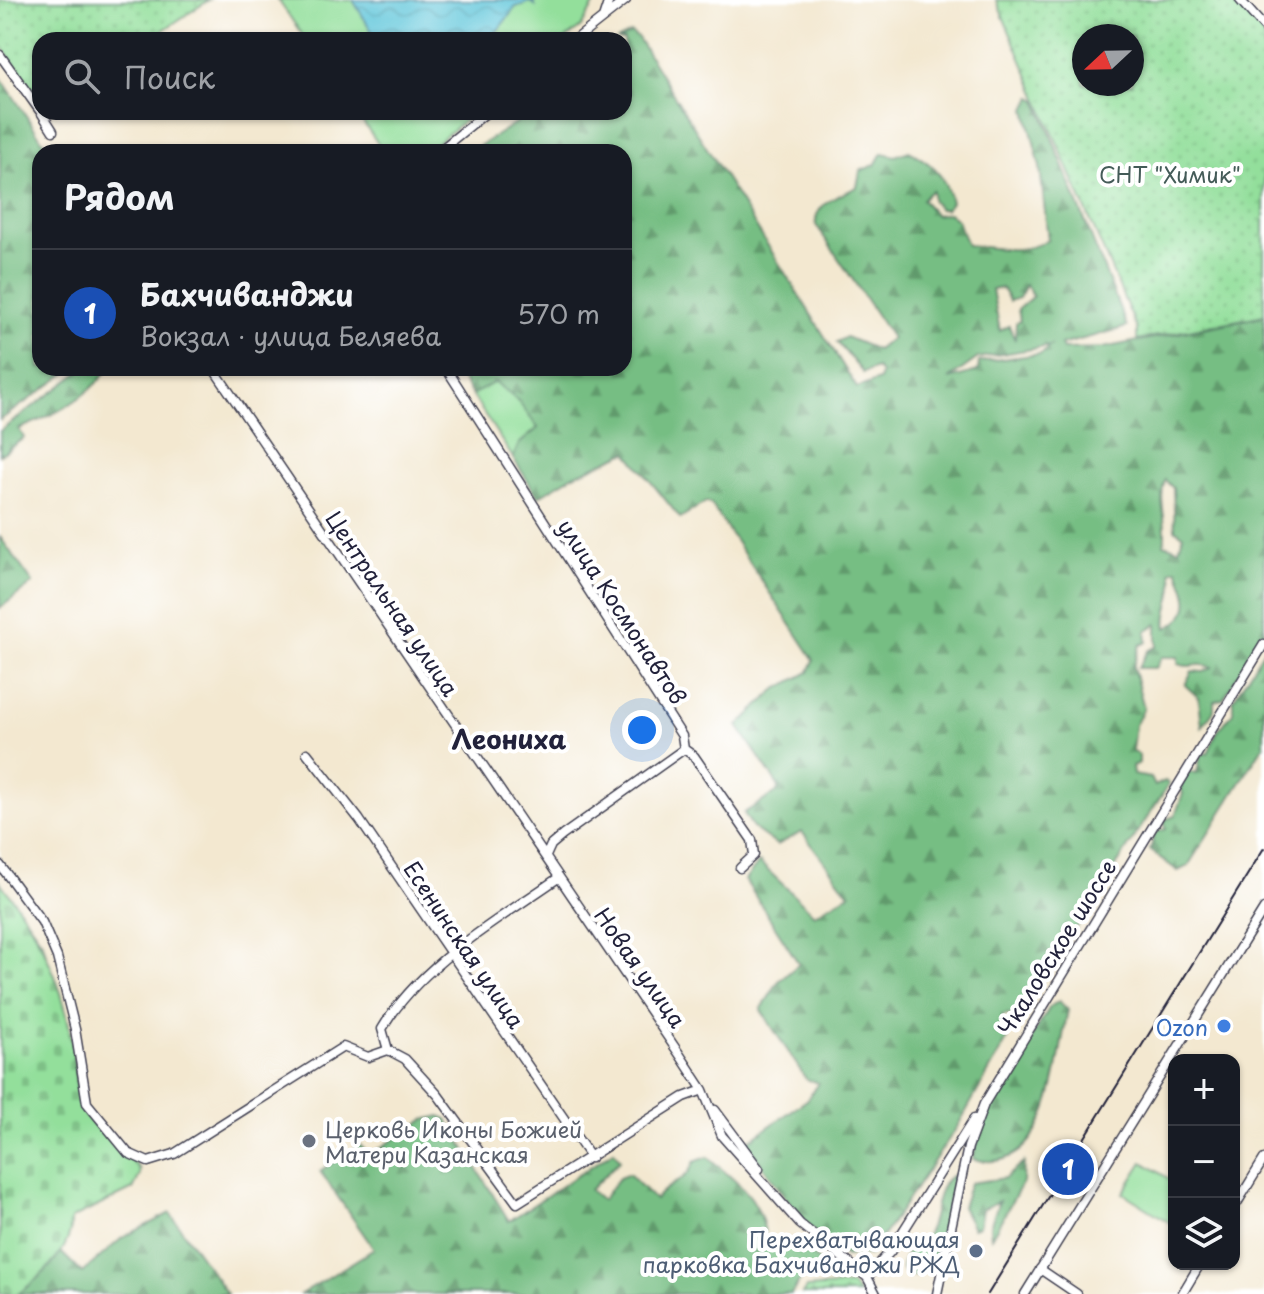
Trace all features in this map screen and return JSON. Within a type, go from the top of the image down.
[{"type":"street","points":[[602,18],[609,0]]},
{"type":"street","points":[[585,32],[626,0]]},
{"type":"street","points":[[1240,0],[1264,27]]},
{"type":"street","points":[[0,55],[32,101]]},
{"type":"street","points":[[45,120],[53,131]]},
{"type":"street","points":[[448,144],[477,120]]},
{"type":"street","name":"Центральная улица","points":[[218,376],[546,856]]},
{"type":"street","name":"улица Космонавтов","points":[[451,376],[682,736],[684,749],[694,756],[752,840],[754,855],[740,868]]},
{"type":"street","name":"Чкаловское шоссе","points":[[937,1294],[963,1168],[984,1104],[1264,644]]},
{"type":"street","points":[[546,856],[551,845],[563,835],[684,749]]},
{"type":"street","name":"Есенинская улица","points":[[307,753],[359,819],[591,1158]]},
{"type":"street","name":"Новая улица","points":[[546,856],[703,1090],[722,1136],[771,1187],[800,1224],[867,1277]]},
{"type":"street","points":[[0,865],[42,922],[57,957],[75,1029],[87,1103],[128,1153],[148,1162],[174,1154],[343,1047],[368,1057],[388,1050]]},
{"type":"street","points":[[558,878],[450,954],[390,1015],[382,1029],[388,1050],[405,1059],[438,1095],[513,1201],[521,1202],[684,1097],[703,1090]]},
{"type":"street","points":[[1025,1294],[1264,909]]},
{"type":"street","points":[[876,1294],[867,1277],[890,1252],[984,1104]]},
{"type":"street","points":[[1240,1198],[1264,1159]]},
{"type":"street","points":[[946,1161],[963,1168]]},
{"type":"street","points":[[1040,1269],[1077,1294]]},
{"type":"street","points":[[1182,1294],[1196,1270]]},
{"type":"green space","points":[[0,0],[209,0],[160,32],[32,32],[32,92],[0,43]]},
{"type":"green space","points":[[278,0],[597,0],[581,27],[574,32],[300,32]]},
{"type":"green space","name":"СНТ \"Химик\"","points":[[996,0],[1234,0],[1264,33],[1264,315],[1137,340],[1137,329]]},
{"type":"green space","points":[[632,34],[638,38],[857,388],[879,380],[881,374],[877,368],[863,373],[837,342],[846,337],[877,350],[892,338],[816,225],[819,211],[829,201],[857,187],[860,171],[875,165],[882,153],[895,156],[909,151],[937,171],[951,202],[946,209],[939,209],[932,200],[932,190],[922,199],[935,215],[949,213],[957,220],[967,245],[1018,249],[1048,240],[1040,167],[1026,109],[1032,97],[1037,100],[1127,327],[1061,345],[1063,349],[1103,348],[1264,316],[1264,632],[1223,699],[1214,701],[1214,710],[1202,727],[1199,698],[1185,685],[1192,671],[1203,672],[1212,667],[1183,666],[1178,664],[1178,657],[1162,657],[1156,668],[1138,668],[1148,651],[1157,646],[1157,624],[1146,631],[1147,642],[1140,645],[1133,667],[1144,708],[1135,725],[1132,750],[1139,755],[1139,763],[1132,766],[1133,775],[1151,778],[1155,786],[1165,781],[1169,784],[1025,1007],[1017,1013],[1002,1015],[1007,1040],[957,1127],[870,1255],[845,1256],[804,1223],[746,1143],[808,1099],[818,1083],[806,1079],[761,1010],[778,982],[799,964],[745,880],[759,862],[814,914],[849,894],[802,832],[777,845],[753,828],[744,813],[776,793],[779,787],[738,726],[775,690],[809,672],[814,660],[711,504],[706,502],[680,518],[627,452],[574,475],[538,497],[513,458],[519,444],[538,428],[518,401],[495,382],[472,395],[460,376],[632,376],[632,144],[482,144],[520,120],[632,120]],"holes":[[[1026,285],[1033,296],[1018,309],[1020,321],[1016,323],[1015,340],[1009,326],[1000,331],[992,290],[1002,288],[1009,301],[1019,298]],[[1050,346],[1041,354],[979,362],[978,371],[949,379],[978,358]],[[1165,480],[1173,488],[1175,529],[1183,535],[1179,549],[1164,544],[1162,505]],[[1177,569],[1187,595],[1186,610],[1167,628],[1173,588],[1171,571]]]},
{"type":"green space","points":[[0,76],[45,144],[32,144],[32,376],[63,376],[0,420]]},
{"type":"green space","points":[[362,120],[465,120],[435,144],[378,144]]},
{"type":"green space","points":[[74,376],[103,376],[57,412],[19,429],[24,438],[0,455],[0,431]]},
{"type":"green space","points":[[495,381],[518,401],[539,428],[519,444],[513,458],[472,395]]},
{"type":"green space","points":[[0,537],[33,583],[0,608]]},
{"type":"green space","points":[[1264,650],[1264,745],[1188,866],[1178,871],[1150,850],[1155,832],[1166,829],[1164,820],[1175,816],[1183,793],[1180,787],[1189,772],[1197,773],[1201,754],[1208,753],[1217,732],[1233,713],[1233,700]]},
{"type":"green space","points":[[0,882],[43,943],[77,1073],[80,1105],[90,1124],[140,1169],[133,1189],[71,1219],[71,1228],[61,1252],[82,1273],[122,1238],[170,1213],[227,1294],[0,1294]]},
{"type":"green space","points":[[0,882],[25,917],[54,973],[67,1013],[81,1107],[94,1125],[131,1158],[140,1175],[133,1189],[71,1219],[67,1241],[54,1262],[18,1294],[0,1294]]},
{"type":"green space","points":[[1059,1001],[1068,1010],[1053,1085],[1035,1134],[1019,1151],[999,1160],[973,1159],[983,1118],[1050,1007]]},
{"type":"green space","points":[[440,1116],[447,1119],[509,1221],[614,1151],[620,1160],[590,1190],[602,1200],[619,1178],[629,1174],[655,1200],[686,1175],[694,1162],[708,1157],[753,1201],[766,1240],[788,1239],[843,1277],[802,1278],[791,1294],[301,1294],[374,1249],[320,1171],[360,1145],[369,1155],[424,1120]]},
{"type":"green space","points":[[1024,1162],[1023,1182],[991,1238],[990,1226],[999,1201],[982,1209],[979,1226],[973,1228],[962,1207],[970,1183],[1005,1178]]},
{"type":"green space","points":[[1143,1162],[1168,1178],[1168,1221],[1123,1193]]},
{"type":"green space","points":[[954,1175],[934,1263],[915,1276],[907,1275],[902,1269],[905,1257],[926,1235],[942,1185]]},
{"type":"green space","points":[[851,1285],[859,1294],[802,1294],[806,1288]]},
{"type":"water","points":[[353,0],[533,0],[535,5],[530,2],[516,7],[496,32],[372,32]]},
{"type":"railway","points":[[988,1294],[1264,848]]},
{"type":"place","name":"Ozon","points":[[1224,1026]]},
{"type":"place","name":"Церковь Иконы Божией Матери Казанская","points":[[309,1141]]},
{"type":"place","name":"Бахчиванджи","points":[[1068,1169]]},
{"type":"place","name":"Перехватывающая парковка Бахчиванджи РЖД","points":[[976,1251]]},
{"type":"district","name":"Леониха","points":[[509,738]]}]
